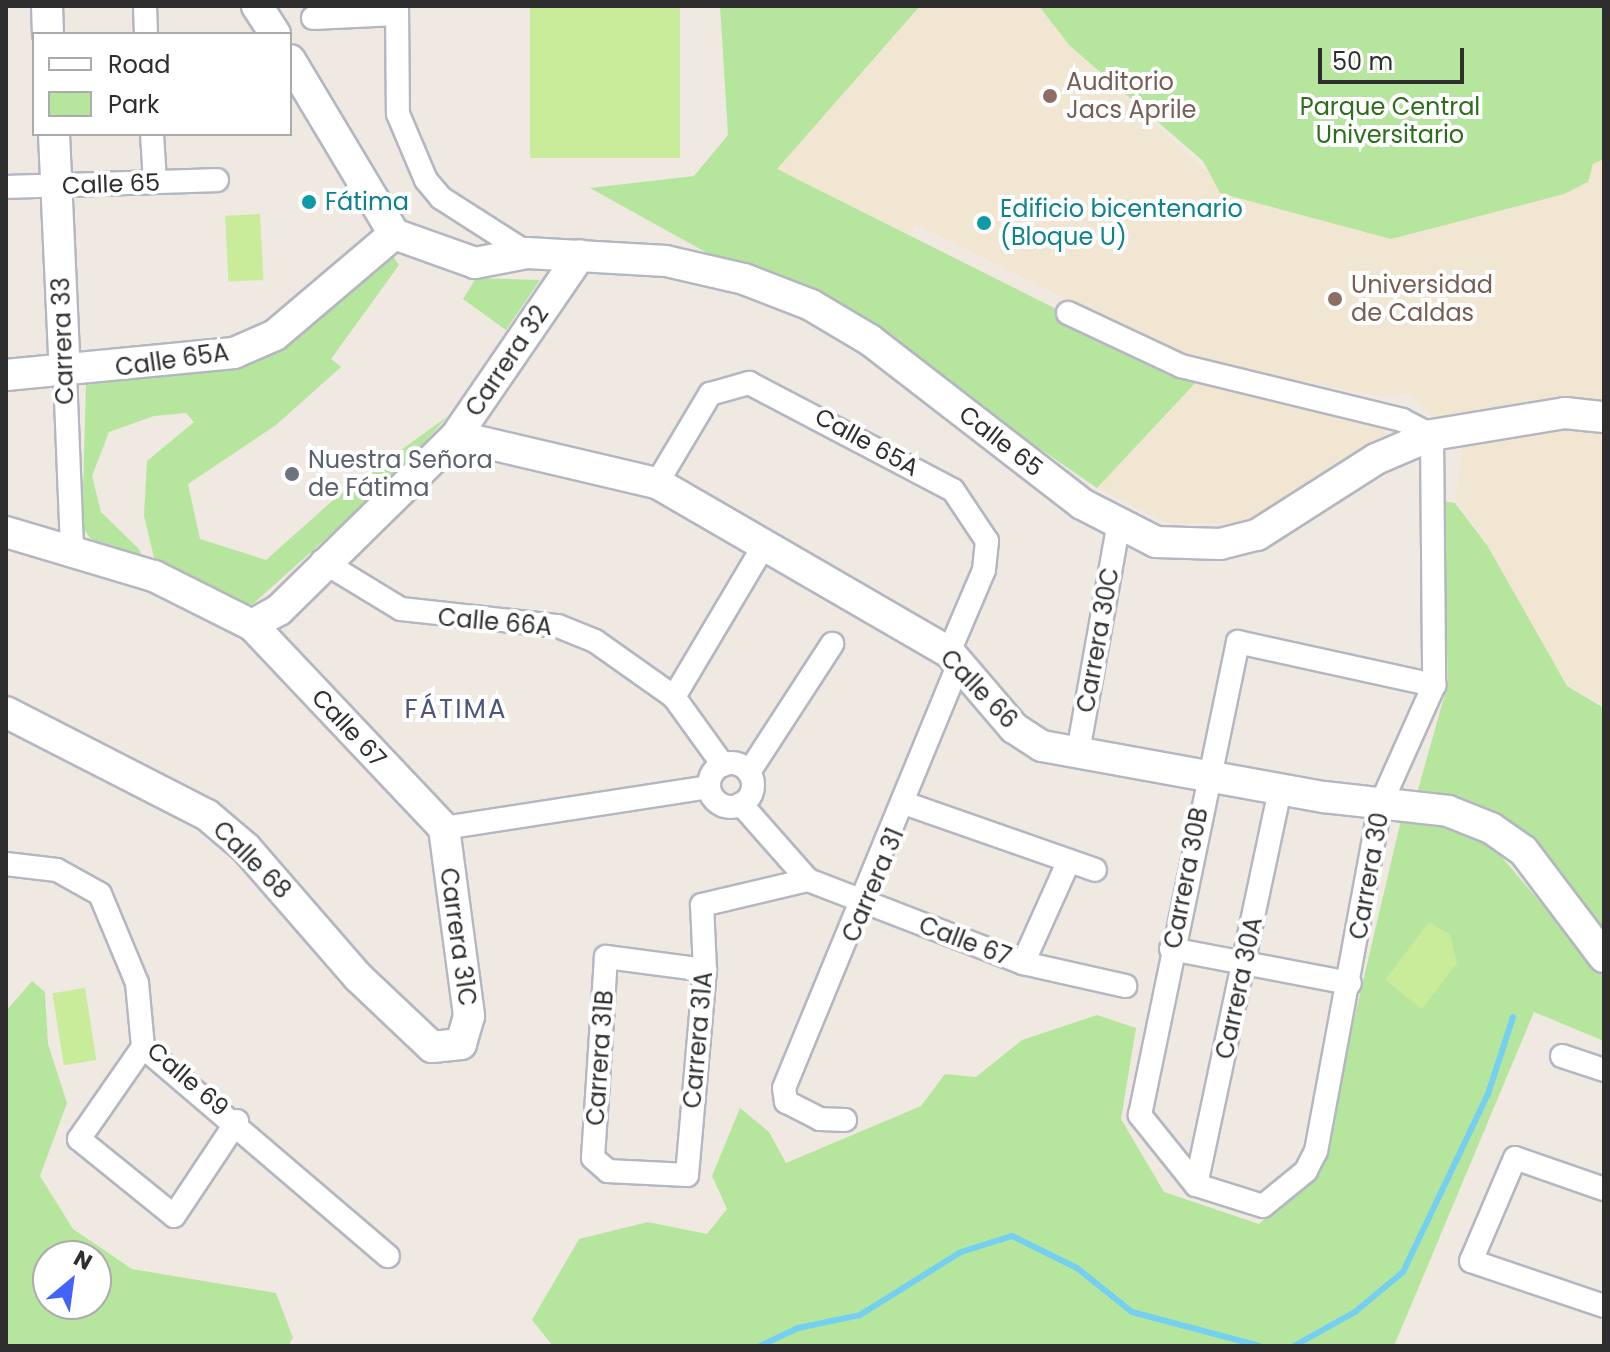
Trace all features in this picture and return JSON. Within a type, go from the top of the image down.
[{"type":"street","points":[[47,6],[48,32]]},
{"type":"street","points":[[145,6],[146,32]]},
{"type":"street","points":[[313,18],[397,10],[398,114],[426,180],[441,198],[527,253]]},
{"type":"street","points":[[292,63],[394,234]]},
{"type":"street","name":"Carrera 33","points":[[54,136],[72,548]]},
{"type":"street","points":[[152,136],[155,182]]},
{"type":"street","name":"Calle 65","points":[[6,187],[217,180]]},
{"type":"street","name":"Calle 65","points":[[394,234],[475,263],[527,253],[666,261],[744,279],[811,305],[870,340],[1118,528],[1189,546],[1240,540],[1432,435],[1565,413],[1604,417]]},
{"type":"street","name":"Calle 65A","points":[[6,375],[65,374],[213,358],[253,345],[292,323],[394,234]]},
{"type":"street","name":"Carrera 32","points":[[252,625],[279,610],[322,561],[456,436],[580,255]]},
{"type":"street","points":[[1068,313],[1181,366],[1402,420],[1432,435]]},
{"type":"street","name":"Calle 65A","points":[[657,483],[710,394],[749,383],[953,490],[987,541],[984,570],[954,658]]},
{"type":"street","name":"Carrera 30","points":[[1196,1185],[1263,1206],[1306,1171],[1316,1151],[1350,983],[1380,806],[1434,685],[1432,435]]},
{"type":"street","name":"Calle 66","points":[[456,436],[657,483],[954,658],[1014,728],[1042,746],[1280,790],[1380,806],[1448,811],[1491,828],[1523,850],[1604,957]]},
{"type":"street","name":"Carrera 30C","points":[[1078,752],[1118,528]]},
{"type":"street","name":"Calle 67","points":[[6,532],[72,548],[154,576],[252,625],[444,828]]},
{"type":"street","points":[[674,697],[765,544]]},
{"type":"street","name":"Calle 66A","points":[[322,561],[401,609],[428,616],[558,626],[595,641],[674,697],[723,765]]},
{"type":"street","name":"Carrera 30B","points":[[1196,1185],[1140,1115],[1206,775],[1238,642],[1434,685]]},
{"type":"street","points":[[709,787],[720,804],[741,804],[751,794],[749,772],[832,644]]},
{"type":"street","name":"Carrera 31","points":[[845,1120],[820,1119],[786,1102],[784,1088],[907,804],[954,658]]},
{"type":"street","name":"Calle 68","points":[[6,712],[207,815],[432,1047],[461,1044]]},
{"type":"street","points":[[444,828],[709,787],[723,765],[749,772]]},
{"type":"street","name":"Carrera 30A","points":[[1196,1185],[1280,790]]},
{"type":"street","points":[[741,804],[808,880]]},
{"type":"street","points":[[907,804],[1095,870]]},
{"type":"street","name":"Carrera 31C","points":[[444,828],[469,1016],[461,1044]]},
{"type":"street","points":[[1023,963],[1068,863]]},
{"type":"street","name":"Calle 69","points":[[6,864],[57,870],[100,894],[137,983],[143,1047],[237,1121],[388,1256]]},
{"type":"street","name":"Calle 67","points":[[808,880],[1023,963],[1125,986]]},
{"type":"street","name":"Carrera 31A","points":[[687,1175],[705,970],[702,905],[808,880]]},
{"type":"street","points":[[1171,949],[1244,968],[1350,983]]},
{"type":"street","name":"Carrera 31B","points":[[687,1175],[608,1171],[593,1158],[606,957],[705,970]]},
{"type":"street","points":[[143,1047],[79,1139],[174,1216],[237,1121]]},
{"type":"street","points":[[1562,1056],[1604,1070]]},
{"type":"street","points":[[1604,1189],[1515,1158],[1471,1261],[1604,1306]]},
{"type":"shaded area","name":"Universidad de Caldas","points":[[920,6],[1039,6],[1070,46],[1215,179],[1604,6],[1604,705],[1568,685],[1510,593],[1488,544],[1455,500],[1463,450],[1409,392],[1386,397],[1186,359],[915,224],[909,234],[776,169]]},
{"type":"shaded area","points":[[1198,380],[1383,428],[1386,434],[1289,502],[1235,523],[1168,523],[1097,488]]},
{"type":"green space","points":[[530,6],[680,6],[680,158],[530,158]]},
{"type":"green space","points":[[720,6],[920,6],[777,169],[1198,380],[1097,488],[818,296],[709,254],[590,188],[694,176],[728,135]]},
{"type":"green space","name":"Parque Central Universitario","points":[[1039,6],[1604,6],[1604,159],[1593,164],[1588,182],[1564,194],[1391,239],[1220,193],[1203,161],[1070,46]]},
{"type":"green space","points":[[260,214],[263,280],[229,282],[225,216]]},
{"type":"green space","points":[[391,254],[399,265],[331,359],[341,367],[276,425],[188,484],[200,539],[266,560],[339,495],[448,416],[387,484],[253,604],[233,606],[156,566],[144,516],[147,461],[194,422],[186,413],[154,416],[109,432],[92,476],[101,512],[139,549],[147,568],[90,538],[82,526],[86,385],[231,365]]},
{"type":"green space","points":[[476,278],[540,280],[506,330],[463,299]]},
{"type":"green space","points":[[1442,501],[1455,503],[1487,545],[1567,686],[1604,708],[1604,931],[1529,835],[1495,815],[1416,797],[1448,683]]},
{"type":"green space","points":[[1401,820],[1482,834],[1604,977],[1604,1041],[1534,1012],[1394,1346],[553,1346],[532,1320],[579,1239],[648,1222],[707,1234],[727,1209],[712,1176],[740,1108],[769,1132],[786,1163],[921,1106],[945,1074],[976,1077],[1022,1040],[1097,1015],[1136,1028],[1121,1119],[1164,1192],[1259,1224],[1320,1164]]},
{"type":"green space","points":[[1429,922],[1450,935],[1457,963],[1422,1009],[1385,980]]},
{"type":"green space","points":[[32,981],[45,992],[48,1044],[67,1103],[40,1176],[73,1229],[89,1240],[32,1240],[32,1320],[112,1320],[112,1255],[132,1269],[276,1293],[293,1338],[288,1346],[6,1346],[6,1011]]},
{"type":"green space","points":[[85,988],[96,1060],[64,1065],[52,993]]},
{"type":"waterway","points":[[1294,1346],[1355,1312],[1403,1272],[1488,1094],[1513,1017]]},
{"type":"waterway","points":[[760,1346],[798,1328],[860,1315],[961,1252],[1012,1236],[1077,1268],[1132,1312],[1260,1346]]},
{"type":"place","name":"Auditorio Jacs Aprile","points":[[1050,96]]},
{"type":"place","name":"Fátima","points":[[309,202]]},
{"type":"place","name":"Edificio bicentenario (Bloque U)","points":[[984,223]]},
{"type":"place","name":"Universidad de Caldas","points":[[1335,299]]},
{"type":"place","name":"Nuestra Señora de Fátima","points":[[292,474]]},
{"type":"district","name":"FÁTIMA","points":[[456,710]]}]
